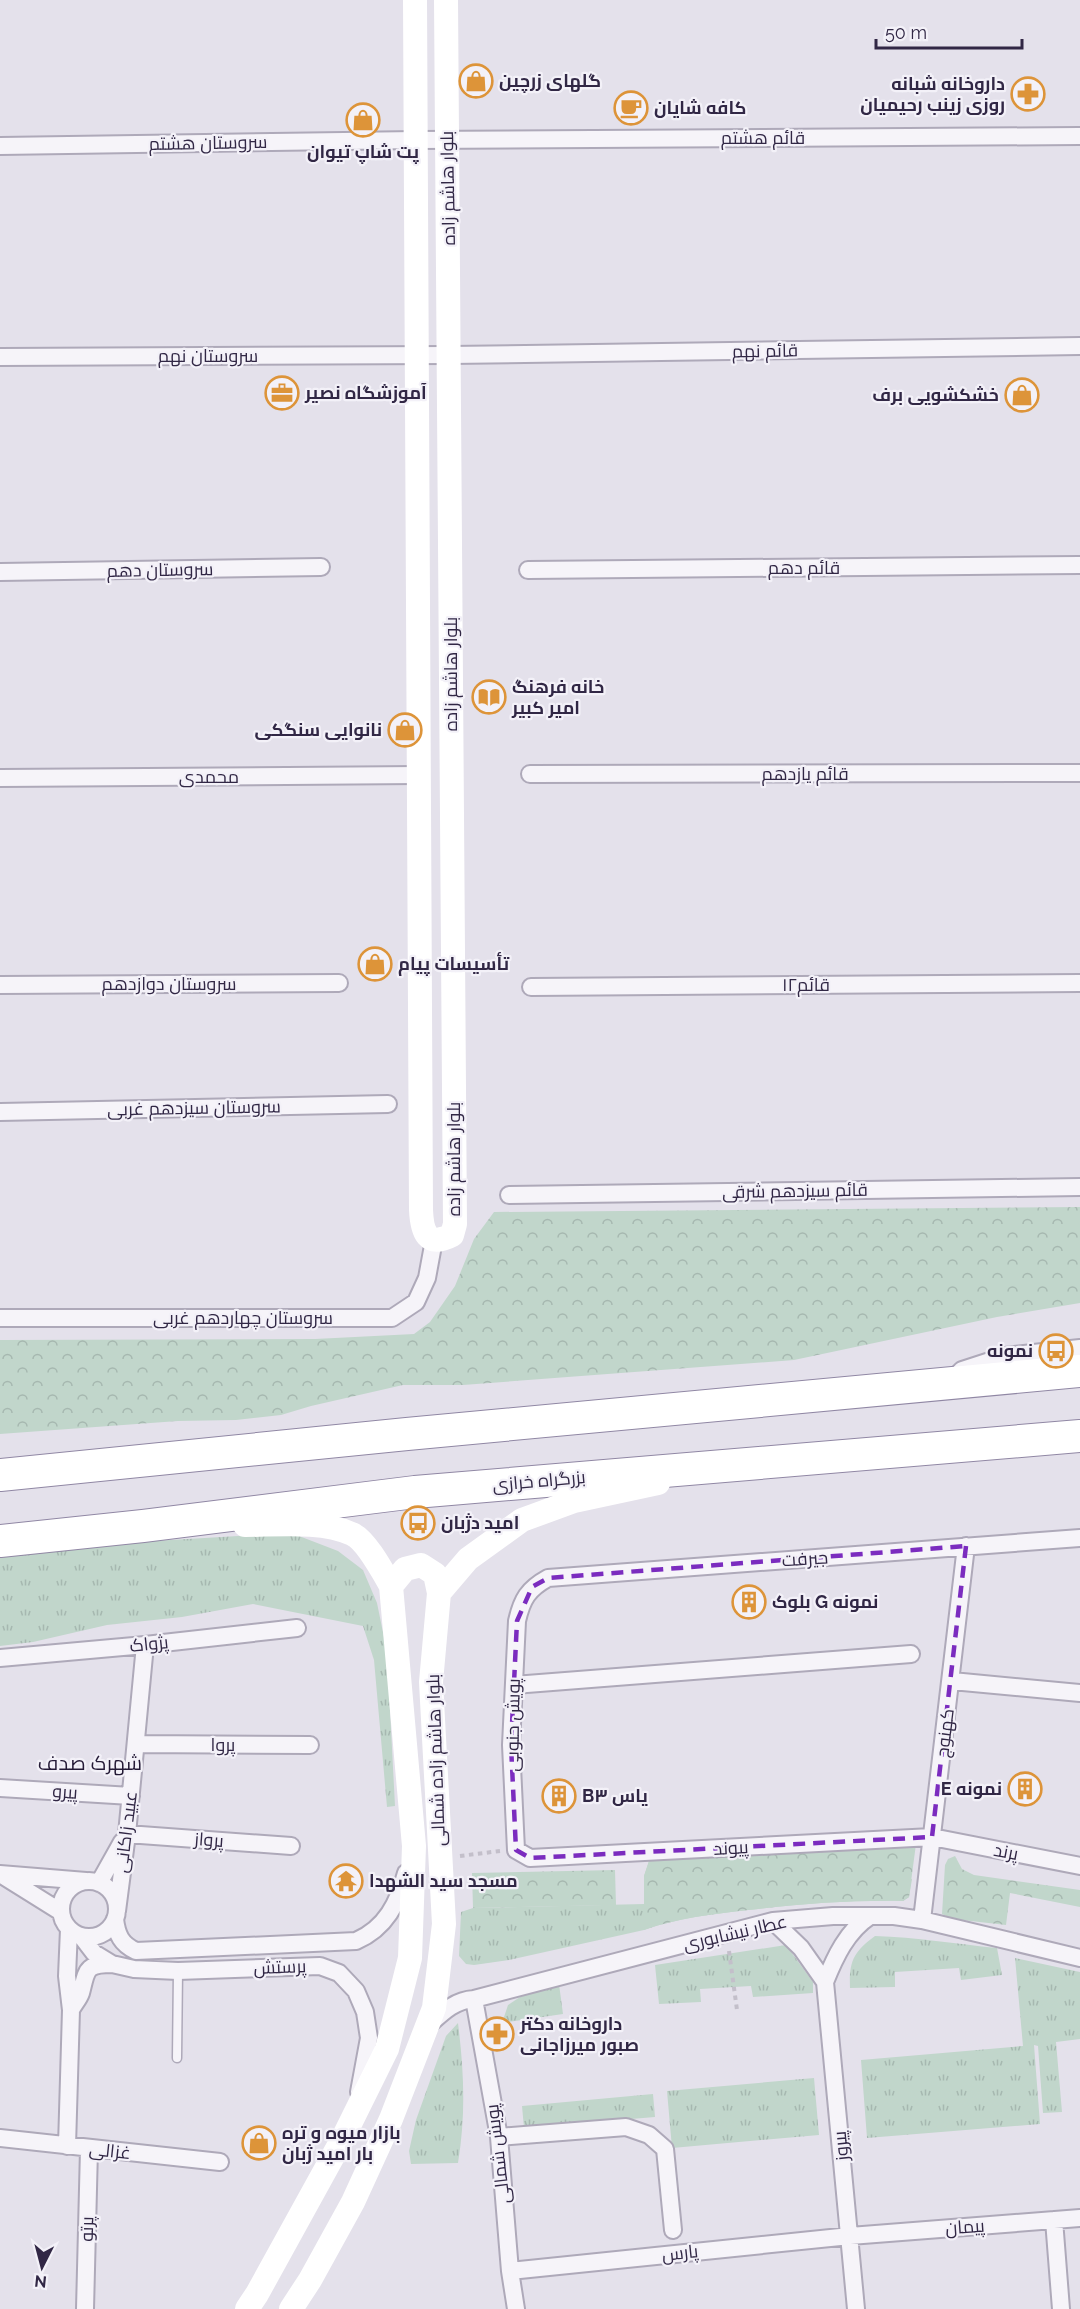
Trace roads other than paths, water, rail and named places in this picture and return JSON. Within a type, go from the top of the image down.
[{"type":"highway","points":[[0,1475],[406,1434],[1080,1371]]},
{"type":"highway","name":"بزرگراه خرازی","points":[[0,1540],[143,1526],[415,1492],[1080,1436]]},
{"type":"street","name":"بلوار هاشم زاده","points":[[415,0],[422,1227],[427,1236],[434,1240],[452,1235],[455,1224],[446,0]]},
{"type":"street","name":"قائم هشتم","points":[[416,140],[1080,136]]},
{"type":"street","name":"سروستان هشتم","points":[[0,146],[416,140]]},
{"type":"street","name":"قائم نهم","points":[[417,355],[1080,346]]},
{"type":"street","name":"سروستان نهم","points":[[0,357],[417,355]]},
{"type":"street","name":"قائم دهم","points":[[528,570],[1080,565]]},
{"type":"street","name":"سروستان دهم","points":[[0,572],[321,567]]},
{"type":"street","name":"قائم یازدهم","points":[[530,774],[1080,773]]},
{"type":"street","name":"محمدی","points":[[0,778],[419,775]]},
{"type":"street","name":"سروستان دوازدهم","points":[[0,985],[339,983]]},
{"type":"street","name":"قائم۱۲","points":[[531,987],[1080,983]]},
{"type":"street","points":[[420,993],[453,991]]},
{"type":"street","name":"سروستان سیزدهم غربی","points":[[0,1112],[388,1104]]},
{"type":"street","name":"قائم سیزدهم شرقی","points":[[509,1195],[1080,1187]]},
{"type":"street","name":"سروستان چهاردهم غربی","points":[[0,1318],[392,1318],[416,1302],[427,1278],[434,1240]]},
{"type":"street","points":[[947,1384],[962,1370],[1005,1356],[1080,1348]]},
{"type":"street","points":[[439,1593],[468,1559],[522,1520],[574,1502],[747,1463]]},
{"type":"street","name":"بلوار هاشم زاده شمالی","points":[[143,1526],[318,1525],[354,1534],[375,1558],[391,1586],[414,1846],[410,1958],[387,2049],[355,2114],[247,2309]]},
{"type":"street","name":"جيرفت","points":[[532,1587],[548,1578],[1080,1538]]},
{"type":"street","name":"كهنوج","points":[[922,1920],[952,1681],[966,1546]]},
{"type":"street","points":[[391,1586],[405,1569],[421,1565],[435,1574],[439,1593]]},
{"type":"street","name":"پویش جنوبی","points":[[530,1858],[516,1850],[511,1745],[517,1621],[520,1608],[532,1587]]},
{"type":"street","name":"بلوار هاشم زاده شمالی","points":[[291,2309],[310,2280],[353,2202],[391,2119],[434,2008],[444,1924],[431,1682],[439,1593]]},
{"type":"street","name":"پژواک","points":[[0,1658],[297,1628]]},
{"type":"street","name":"عبید زاکانی","points":[[116,1915],[127,1834],[145,1645]]},
{"type":"street","points":[[514,1686],[911,1654]]},
{"type":"street","points":[[952,1681],[1080,1693]]},
{"type":"street","name":"پروا","points":[[136,1744],[309,1745]]},
{"type":"street","name":"پیرو","points":[[0,1788],[130,1796]]},
{"type":"street","points":[[1,1875],[94,1882],[112,1894],[116,1915],[104,1933],[95,1936],[75,1932],[63,1921],[61,1912],[65,1894],[72,1887],[94,1882],[127,1834]]},
{"type":"street","name":"پرواز","points":[[127,1834],[291,1846]]},
{"type":"street","name":"پیوند","points":[[530,1858],[932,1837]]},
{"type":"street","name":"پرند","points":[[932,1837],[1080,1866]]},
{"type":"street","name":"پرستش","points":[[116,1915],[117,1933],[121,1941],[136,1951],[356,1941],[370,1934],[391,1912],[400,1896],[414,1846]]},
{"type":"street","points":[[1,1875],[61,1912]]},
{"type":"street","name":"عطار نیشابوری","points":[[426,2027],[447,2008],[469,1999],[773,1922],[833,1916],[894,1916],[922,1920],[1080,1958]]},
{"type":"street","points":[[825,1982],[842,1946],[860,1923],[870,1916]]},
{"type":"street","name":"پیروز","points":[[773,1922],[801,1948],[825,1982],[856,2309]]},
{"type":"street","points":[[67,2146],[71,2010],[67,1976],[75,1932]]},
{"type":"street","name":"پرستش","points":[[75,1932],[94,1953],[112,1964],[134,1969],[178,1971],[320,1966],[339,1973],[356,1991],[365,2012],[369,2038],[355,2114]]},
{"type":"street","points":[[71,2010],[80,1995],[84,1975],[89,1968],[97,1964],[112,1964]]},
{"type":"street","points":[[437,1977],[469,1999]]},
{"type":"street","name":"پویش شمالی","points":[[469,1999],[499,2137],[510,2271],[516,2309]]},
{"type":"street","points":[[499,2137],[626,2127],[649,2135],[665,2149],[673,2230]]},
{"type":"street","name":"غزالی","points":[[0,2138],[220,2162]]},
{"type":"street","name":"پرتو","points":[[85,2309],[89,2149]]},
{"type":"street","name":"پیمان","points":[[850,2236],[1080,2218]]},
{"type":"street","points":[[1054,2220],[1061,2309]]},
{"type":"street","name":"پارس","points":[[510,2271],[850,2236]]},
{"type":"lane","points":[[177,2058],[178,1971]]},
{"type":"place","name":"گلهای زرچین","points":[[476,81]]},
{"type":"place","name":"داروخانه شبانه روزی زینب رحیمیان","points":[[1028,94]]},
{"type":"place","name":"كافه شايان","points":[[631,108]]},
{"type":"place","name":"پت شاپ تیوان","points":[[363,120]]},
{"type":"place","name":"آموزشگاه نصیر","points":[[282,393]]},
{"type":"place","name":"خشکشویی برف","points":[[1022,395]]},
{"type":"place","name":"خانه فرهنگ امیر کبیر","points":[[489,697]]},
{"type":"place","name":"نانوایی سنگکی","points":[[405,730]]},
{"type":"place","name":"تأسیسات پیام","points":[[375,964]]},
{"type":"place","name":"نمونه","points":[[1056,1351]]},
{"type":"place","name":"امید دژبان","points":[[418,1523]]},
{"type":"place","name":"بلوک G نمونه","points":[[749,1602]]},
{"type":"place","name":"E نمونه","points":[[1025,1789]]},
{"type":"place","name":"B۳ یاس","points":[[559,1796]]},
{"type":"place","name":"مسجد سید الشهدا","points":[[346,1881]]},
{"type":"place","name":"داروخانه دکتر صبور میرزاجانی","points":[[497,2034]]},
{"type":"place","name":"بازار میوه و تره بار امید ژبان","points":[[259,2143]]},
{"type":"district","name":"شهرک صدف","points":[[90,1763]]}]
